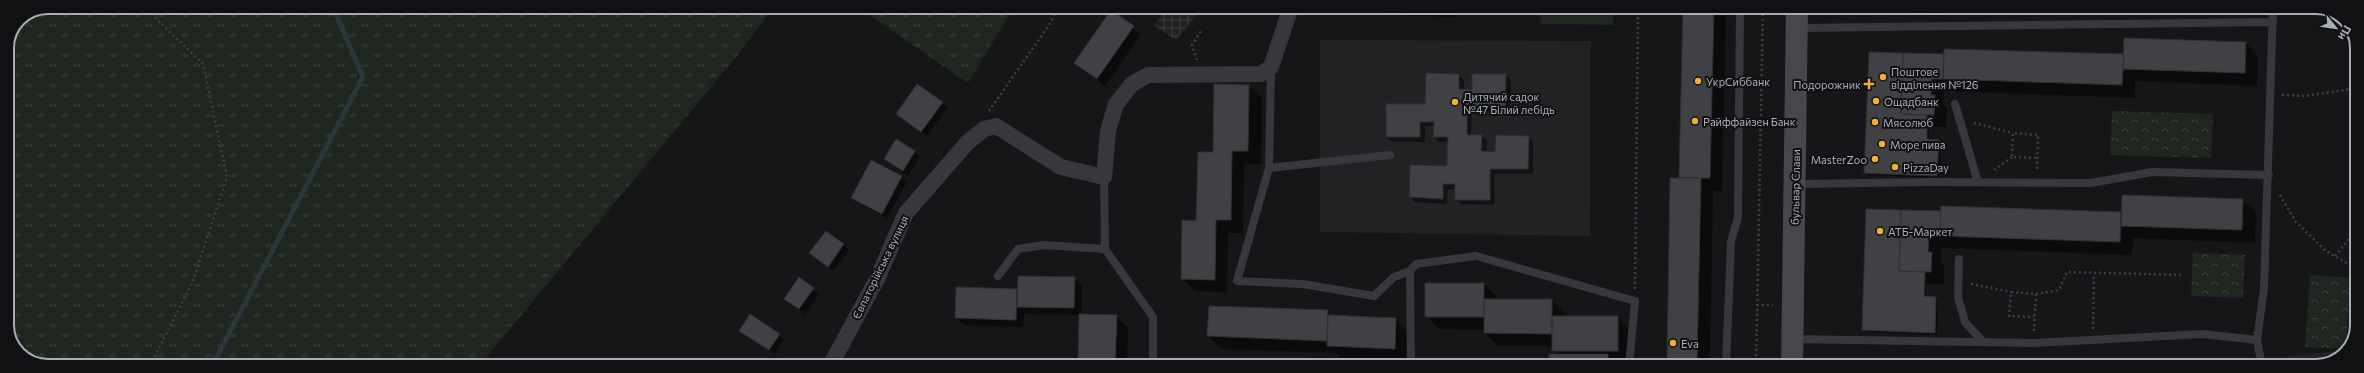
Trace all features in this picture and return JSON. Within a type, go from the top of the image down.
[{"type":"street","points":[[1104,177],[1108,131],[1116,104],[1132,84],[1148,74],[1261,74],[1271,67],[1289,14]]},
{"type":"street","name":"бульвар Слави","points":[[1792,359],[1796,184],[1797,17]]},
{"type":"street","name":"Євпаторійська вулиця","points":[[834,359],[877,279],[906,213],[967,143],[984,129],[996,126],[1061,167],[1104,177]]},
{"type":"lane","points":[[1726,359],[1731,242],[1738,217],[1740,14]]},
{"type":"lane","points":[[2261,359],[2257,340],[2264,288],[2273,14]]},
{"type":"lane","points":[[1797,17],[2273,22]]},
{"type":"lane","points":[[1271,67],[1269,168],[1237,281],[1303,284],[1374,296],[1394,277],[1410,271],[1416,264],[1476,256],[1635,301],[1630,359]]},
{"type":"lane","points":[[1955,104],[1978,182]]},
{"type":"lane","points":[[1269,168],[1390,155]]},
{"type":"lane","points":[[1796,184],[1978,182],[2091,183],[2152,172],[2268,175]]},
{"type":"lane","points":[[1104,177],[1105,249],[1153,317],[1152,359]]},
{"type":"lane","points":[[998,276],[1018,249],[1044,245],[1105,249]]},
{"type":"lane","points":[[1959,259],[1958,297],[1966,322],[1984,343]]},
{"type":"lane","points":[[1410,271],[1411,359]]},
{"type":"lane","points":[[1793,339],[2034,343],[2203,334],[2257,340]]},
{"type":"path","points":[[151,14],[203,64],[227,177],[193,281],[154,359]]},
{"type":"path","points":[[985,117],[1049,25],[1054,14]]},
{"type":"path","points":[[1635,301],[1638,14]]},
{"type":"path","points":[[1756,359],[1763,14]]},
{"type":"path","points":[[1201,31],[1192,46],[1201,75]]},
{"type":"path","points":[[2271,94],[2306,96],[2350,89]]},
{"type":"path","points":[[1960,120],[2013,133],[2038,135],[2036,158],[2012,157],[2013,133]]},
{"type":"path","points":[[2268,175],[2296,222],[2326,251],[2350,265]]},
{"type":"path","points":[[2335,256],[2350,238]]},
{"type":"path","points":[[1959,281],[2011,292],[2036,294],[2060,290],[2067,272],[2184,276]]},
{"type":"path","points":[[2093,322],[2094,273]]},
{"type":"path","points":[[2011,292],[2009,316],[2034,317]]},
{"type":"path","points":[[2034,334],[2036,294]]},
{"type":"shaded area","points":[[1162,14],[1197,14],[1176,40],[1155,26]]},
{"type":"shaded area","name":"Дитячий садок №47 Білий лебідь","points":[[1320,40],[1591,41],[1590,236],[1320,232]]},
{"type":"shaded area","points":[[2337,351],[2329,356],[2316,359],[2281,359],[2281,357]]},
{"type":"green space","points":[[48,14],[769,14],[736,57],[485,359],[44,359],[27,352],[20,344],[15,333],[14,48],[20,29],[29,20],[35,17]]},
{"type":"green space","points":[[868,14],[1010,14],[968,83]]},
{"type":"green space","points":[[1540,14],[1613,14],[1613,25],[1541,24]]},
{"type":"green space","points":[[2112,111],[2213,114],[2211,158],[2110,155]]},
{"type":"green space","points":[[2193,253],[2245,255],[2243,298],[2191,296]]},
{"type":"green space","points":[[2310,275],[2350,278],[2347,339],[2343,346],[2340,349],[2305,347]]},
{"type":"building","points":[[1108,14],[1117,14],[1134,26],[1097,79],[1074,63]]},
{"type":"building","points":[[1683,14],[1714,14],[1710,178],[1679,178]]},
{"type":"building","points":[[2124,38],[2246,42],[2245,73],[2123,69]]},
{"type":"building","points":[[1944,49],[2124,54],[2122,85],[1943,79]]},
{"type":"building","points":[[1869,52],[1903,53],[1901,114],[1927,115],[1927,139],[1939,140],[1937,176],[1864,173]]},
{"type":"building","points":[[1903,53],[1944,54],[1943,79],[1932,79],[1931,95],[1935,95],[1934,115],[1901,114]]},
{"type":"building","points":[[1426,73],[1459,74],[1459,89],[1472,90],[1472,74],[1506,74],[1505,108],[1467,107],[1467,135],[1482,135],[1481,151],[1495,152],[1496,135],[1529,136],[1528,169],[1490,169],[1490,200],[1455,200],[1455,184],[1443,184],[1443,199],[1409,197],[1410,165],[1447,166],[1448,137],[1433,137],[1434,122],[1420,122],[1420,137],[1386,137],[1386,104],[1425,104]]},
{"type":"building","points":[[917,84],[943,102],[921,132],[896,114]]},
{"type":"building","points":[[1214,84],[1249,85],[1248,151],[1232,151],[1231,220],[1216,220],[1215,280],[1181,279],[1182,220],[1196,221],[1198,152],[1213,152]]},
{"type":"building","points":[[896,139],[915,151],[903,171],[884,159]]},
{"type":"building","points":[[871,160],[902,176],[882,214],[851,198]]},
{"type":"building","points":[[1670,178],[1701,178],[1697,359],[1667,359]]},
{"type":"building","points":[[2122,195],[2243,199],[2242,230],[2121,226]]},
{"type":"building","points":[[1941,206],[2121,212],[2120,242],[1940,236]]},
{"type":"building","points":[[1866,209],[1901,210],[1899,271],[1925,272],[1924,296],[1936,297],[1935,333],[1862,330]]},
{"type":"building","points":[[1901,210],[1941,211],[1940,236],[1929,236],[1928,252],[1932,252],[1931,272],[1899,271]]},
{"type":"building","points":[[826,231],[844,244],[828,267],[809,253]]},
{"type":"building","points":[[1018,276],[1075,277],[1074,308],[1017,307]]},
{"type":"building","points":[[799,277],[814,288],[799,309],[784,299]]},
{"type":"building","points":[[1425,283],[1484,283],[1484,317],[1425,317]]},
{"type":"building","points":[[956,287],[1017,289],[1016,320],[955,318]]},
{"type":"building","points":[[1484,299],[1552,299],[1552,334],[1484,333]]},
{"type":"building","points":[[1209,306],[1328,310],[1327,341],[1207,336]]},
{"type":"building","points":[[750,314],[780,334],[769,350],[739,331]]},
{"type":"building","points":[[1079,314],[1117,315],[1115,359],[1078,359]]},
{"type":"building","points":[[1328,315],[1396,318],[1395,349],[1327,346]]},
{"type":"building","points":[[1552,316],[1618,316],[1618,351],[1552,351]]},
{"type":"building","points":[[1549,354],[1608,354],[1608,359],[1549,359]]},
{"type":"building","points":[[2125,358],[2166,359],[2125,359]]},
{"type":"waterway","points":[[216,359],[363,77],[336,14]]},
{"type":"place","name":"Поштове відділення №126","points":[[1883,77]]},
{"type":"place","name":"УкрСиббанк","points":[[1698,81]]},
{"type":"place","name":"Подорожник","points":[[1869,84]]},
{"type":"place","name":"Ощадбанк","points":[[1876,101]]},
{"type":"place","name":"Дитячий садок №47 Білий лебідь","points":[[1455,102]]},
{"type":"place","name":"Райффайзен Банк","points":[[1695,121]]},
{"type":"place","name":"Мясолюб","points":[[1875,122]]},
{"type":"place","name":"Море пива","points":[[1882,144]]},
{"type":"place","name":"MasterZoo","points":[[1875,159]]},
{"type":"place","name":"PizzaDay","points":[[1895,167]]},
{"type":"place","name":"АТБ-Маркет","points":[[1880,231]]},
{"type":"place","name":"Eva","points":[[1673,343]]}]
